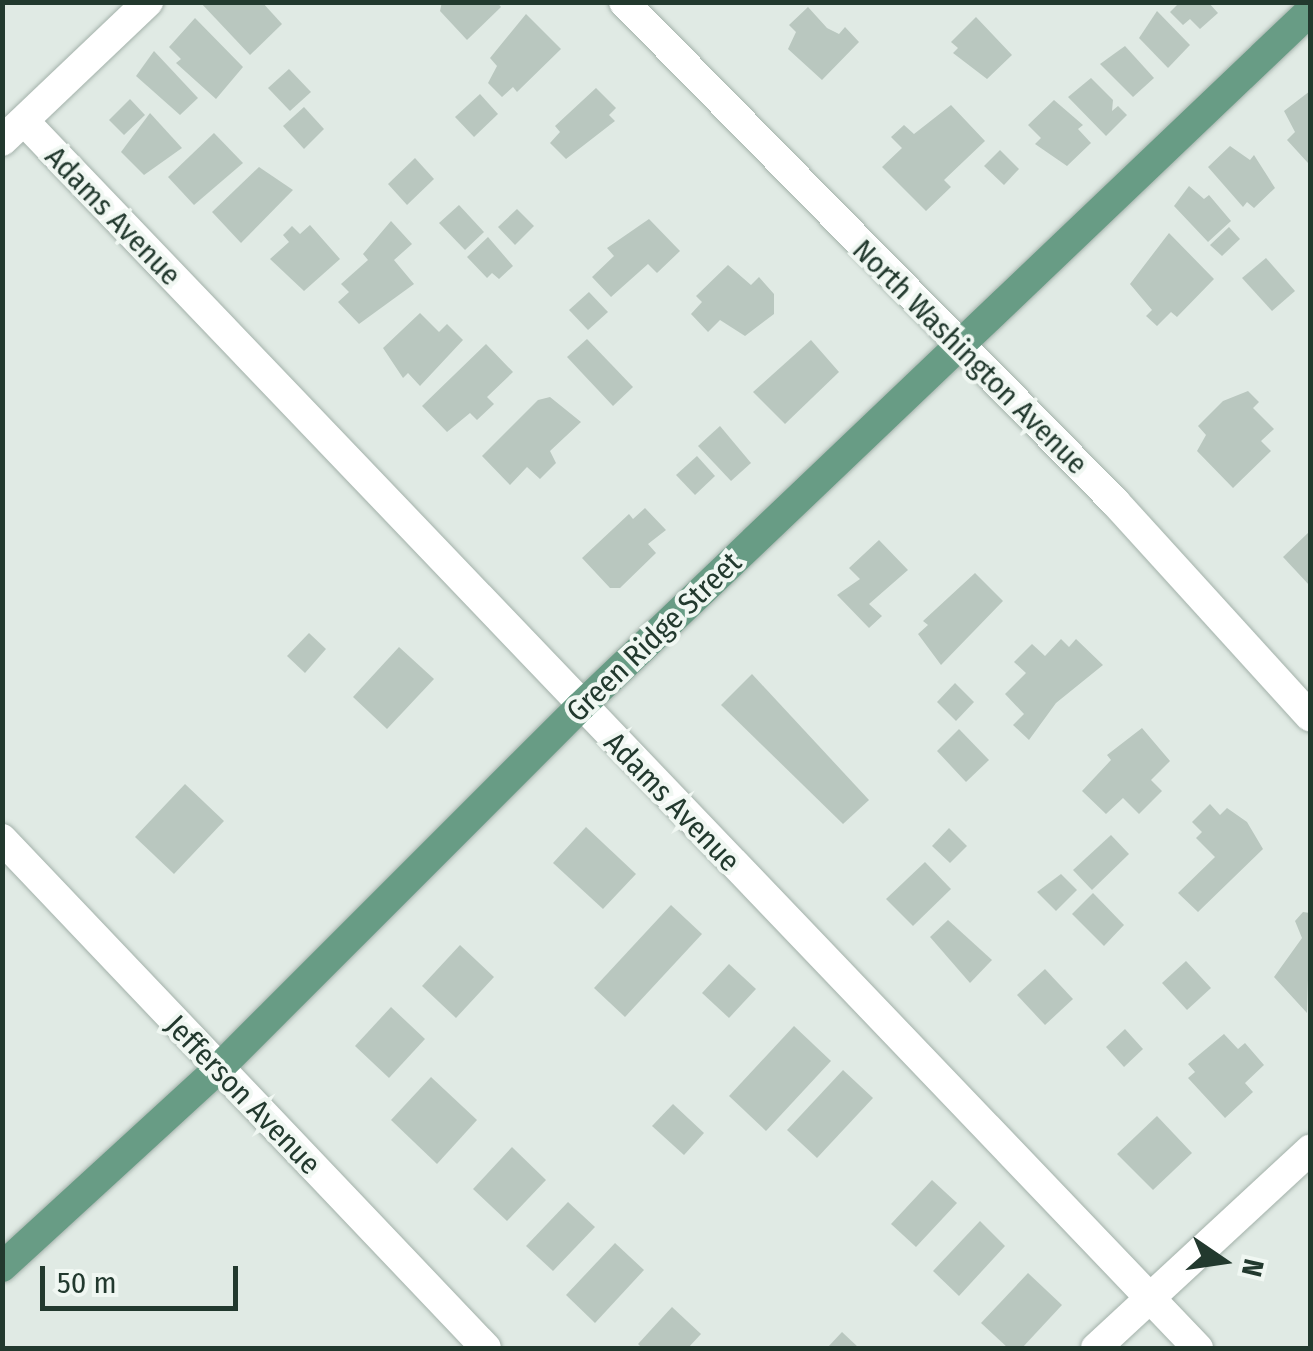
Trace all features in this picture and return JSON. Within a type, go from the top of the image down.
[{"type":"main road","name":"Green Ridge Street","points":[[2,1267],[217,1070],[580,707],[1310,11]]},
{"type":"street","points":[[14,132],[148,2]]},
{"type":"street","name":"North Washington Avenue","points":[[624,2],[958,347],[1115,502],[1310,716]]},
{"type":"street","name":"Adams Avenue","points":[[14,132],[580,707],[1198,1348]]},
{"type":"street","name":"Jefferson Avenue","points":[[2,839],[217,1070],[486,1348]]},
{"type":"street","points":[[1096,1348],[1310,1150]]},
{"type":"building","points":[[200,2],[262,2],[282,24],[250,55]]},
{"type":"building","points":[[442,2],[497,2],[501,7],[467,40],[440,11]]},
{"type":"building","points":[[1180,2],[1208,2],[1218,13],[1200,29],[1190,19],[1183,25],[1170,12]]},
{"type":"building","points":[[808,7],[827,28],[839,34],[845,27],[859,42],[822,80],[788,49],[796,32],[789,25]]},
{"type":"building","points":[[1157,11],[1190,45],[1168,68],[1139,38]]},
{"type":"building","points":[[526,14],[561,49],[517,92],[513,87],[502,97],[488,83],[497,66],[490,58]]},
{"type":"building","points":[[976,17],[1012,55],[987,79],[953,53],[958,48],[951,42]]},
{"type":"building","points":[[195,18],[243,67],[216,99],[176,63],[181,59],[169,47]]},
{"type":"building","points":[[1125,46],[1154,78],[1133,97],[1100,64]]},
{"type":"building","points":[[154,51],[198,98],[180,115],[136,76]]},
{"type":"building","points":[[289,69],[311,92],[290,111],[268,88]]},
{"type":"building","points":[[1091,78],[1113,100],[1112,111],[1118,106],[1127,115],[1106,136],[1068,97]]},
{"type":"building","points":[[596,88],[616,108],[609,115],[615,121],[566,159],[550,143],[560,132],[555,126]]},
{"type":"building","points":[[1310,91],[1308,163],[1287,140],[1295,132],[1284,111]]},
{"type":"building","points":[[480,94],[498,114],[474,137],[455,117]]},
{"type":"building","points":[[130,99],[145,115],[124,135],[109,120]]},
{"type":"building","points":[[1054,100],[1083,125],[1078,129],[1091,143],[1067,166],[1035,144],[1041,138],[1028,125]]},
{"type":"building","points":[[951,105],[985,141],[944,180],[951,187],[926,211],[882,167],[902,148],[891,137],[904,125],[914,134]]},
{"type":"building","points":[[304,107],[324,129],[304,149],[283,126]]},
{"type":"building","points":[[150,113],[182,148],[144,175],[121,152]]},
{"type":"building","points":[[214,133],[243,163],[194,205],[168,177]]},
{"type":"building","points":[[1230,146],[1250,160],[1254,155],[1275,188],[1254,208],[1247,202],[1243,207],[1208,167]]},
{"type":"building","points":[[1000,150],[1019,169],[1004,185],[984,166]]},
{"type":"building","points":[[415,158],[434,179],[407,205],[388,184]]},
{"type":"building","points":[[259,167],[293,190],[241,243],[212,212]]},
{"type":"building","points":[[1189,186],[1204,199],[1209,195],[1231,221],[1208,242],[1174,206]]},
{"type":"building","points":[[459,205],[484,232],[465,250],[439,223]]},
{"type":"building","points":[[517,209],[534,226],[515,245],[498,227]]},
{"type":"building","points":[[649,219],[680,251],[657,273],[648,264],[611,297],[592,277],[614,256],[607,248]]},
{"type":"building","points":[[391,221],[412,244],[394,260],[414,284],[359,324],[338,302],[349,292],[341,284],[368,260],[363,254]]},
{"type":"building","points":[[310,225],[340,259],[304,291],[270,259],[289,242],[283,235],[292,226],[300,234]]},
{"type":"building","points":[[1229,227],[1240,239],[1222,256],[1210,245]]},
{"type":"building","points":[[1169,233],[1214,279],[1177,317],[1171,312],[1157,326],[1146,316],[1152,310],[1130,284]]},
{"type":"building","points":[[488,237],[513,266],[499,279],[492,273],[487,278],[467,257]]},
{"type":"building","points":[[1266,258],[1295,291],[1272,311],[1242,278]]},
{"type":"building","points":[[728,265],[751,285],[759,277],[774,294],[774,314],[745,336],[720,320],[708,332],[691,314],[702,302],[696,296]]},
{"type":"building","points":[[589,292],[608,312],[588,330],[569,310]]},
{"type":"building","points":[[420,313],[439,332],[447,324],[463,340],[420,386],[408,373],[403,378],[383,348]]},
{"type":"building","points":[[587,339],[633,387],[613,406],[567,357]]},
{"type":"building","points":[[811,340],[839,372],[785,424],[753,392]]},
{"type":"building","points":[[486,344],[513,372],[487,397],[494,404],[477,420],[470,413],[447,432],[422,406]]},
{"type":"building","points":[[1248,391],[1259,402],[1253,408],[1274,429],[1261,441],[1271,451],[1233,488],[1197,451],[1206,435],[1198,426],[1223,401]]},
{"type":"building","points":[[550,397],[581,422],[550,451],[556,463],[540,479],[527,467],[510,485],[482,456],[538,400]]},
{"type":"building","points":[[720,426],[751,463],[731,481],[698,446]]},
{"type":"building","points":[[697,456],[715,476],[695,495],[676,475]]},
{"type":"building","points":[[645,508],[666,530],[648,544],[656,553],[620,588],[610,588],[582,558],[629,514],[633,519]]},
{"type":"building","points":[[1310,531],[1310,586],[1283,557]]},
{"type":"building","points":[[879,540],[908,570],[869,604],[882,616],[869,628],[837,595],[860,579],[849,568]]},
{"type":"building","points":[[975,573],[1003,601],[941,665],[918,634],[928,625],[923,621]]},
{"type":"building","points":[[309,633],[326,649],[305,673],[287,656]]},
{"type":"building","points":[[1061,639],[1069,647],[1076,639],[1103,665],[1056,703],[1029,740],[1013,725],[1024,714],[1005,694],[1026,673],[1014,662],[1032,644],[1045,656]]},
{"type":"building","points":[[399,647],[434,679],[387,729],[353,697]]},
{"type":"building","points":[[752,674],[869,800],[843,824],[721,705]]},
{"type":"building","points":[[955,683],[974,702],[956,721],[937,702]]},
{"type":"building","points":[[1142,728],[1170,761],[1151,780],[1162,791],[1139,814],[1123,798],[1106,814],[1082,791],[1111,760],[1107,755]]},
{"type":"building","points":[[959,729],[989,760],[966,782],[937,751]]},
{"type":"building","points":[[185,784],[224,821],[174,874],[135,837]]},
{"type":"building","points":[[1210,804],[1220,815],[1227,808],[1247,822],[1263,849],[1198,912],[1178,893],[1215,857],[1196,838],[1202,832],[1192,822]]},
{"type":"building","points":[[586,827],[636,874],[603,909],[553,863]]},
{"type":"building","points":[[949,828],[967,846],[950,863],[932,846]]},
{"type":"building","points":[[1111,835],[1129,854],[1092,890],[1073,870]]},
{"type":"building","points":[[925,862],[951,889],[913,926],[886,899]]},
{"type":"building","points":[[1061,874],[1077,890],[1056,911],[1037,892]]},
{"type":"building","points":[[1093,893],[1124,925],[1104,946],[1072,914]]},
{"type":"building","points":[[671,905],[702,934],[625,1017],[594,988]]},
{"type":"building","points":[[1303,912],[1310,913],[1307,1013],[1274,977],[1302,938],[1295,921]]},
{"type":"building","points":[[948,920],[992,960],[970,983],[930,937]]},
{"type":"building","points":[[460,945],[494,977],[456,1018],[422,986]]},
{"type":"building","points":[[1186,961],[1211,988],[1187,1010],[1162,983]]},
{"type":"building","points":[[729,964],[756,989],[729,1018],[702,993]]},
{"type":"building","points":[[1045,969],[1073,999],[1045,1025],[1017,995]]},
{"type":"building","points":[[391,1007],[425,1039],[389,1078],[355,1046]]},
{"type":"building","points":[[794,1026],[831,1061],[766,1131],[729,1096]]},
{"type":"building","points":[[1125,1029],[1143,1049],[1124,1067],[1106,1047]]},
{"type":"building","points":[[1224,1034],[1238,1049],[1245,1043],[1264,1065],[1245,1083],[1253,1092],[1225,1118],[1188,1078],[1195,1072],[1188,1064]]},
{"type":"building","points":[[843,1070],[873,1098],[817,1158],[787,1130]]},
{"type":"building","points":[[431,1077],[477,1120],[437,1164],[391,1120]]},
{"type":"building","points":[[673,1104],[704,1133],[684,1155],[652,1126]]},
{"type":"building","points":[[1157,1116],[1192,1153],[1153,1190],[1117,1154]]},
{"type":"building","points":[[512,1147],[546,1180],[507,1221],[473,1189]]},
{"type":"building","points":[[932,1180],[957,1203],[916,1247],[891,1224]]},
{"type":"building","points":[[568,1202],[595,1227],[553,1271],[526,1246]]},
{"type":"building","points":[[980,1221],[1005,1246],[959,1296],[933,1271]]},
{"type":"building","points":[[615,1243],[644,1270],[595,1323],[566,1295]]},
{"type":"building","points":[[1028,1273],[1062,1305],[1022,1348],[1008,1348],[981,1323]]},
{"type":"building","points":[[672,1307],[701,1334],[688,1348],[642,1348],[638,1344]]},
{"type":"building","points":[[842,1332],[859,1348],[827,1348]]}]
